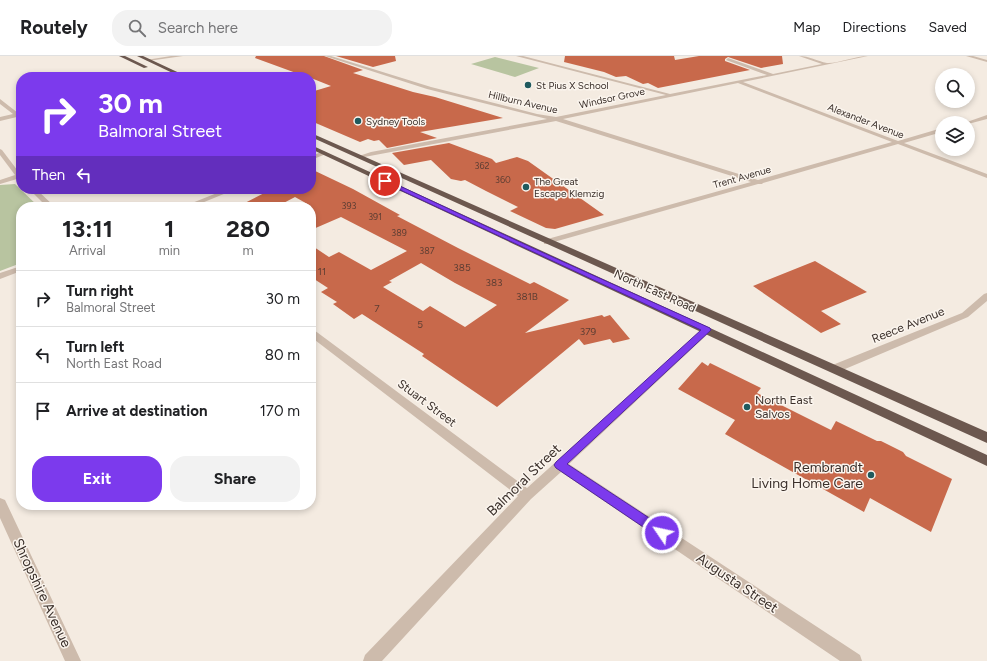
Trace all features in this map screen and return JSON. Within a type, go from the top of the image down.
[{"type":"highway","points":[[121,56],[148,68]]},
{"type":"highway","points":[[139,56],[174,72]]},
{"type":"highway","points":[[136,63],[148,60]]},
{"type":"highway","name":"North East Road","points":[[316,137],[987,438]]},
{"type":"highway","points":[[324,153],[339,148]]},
{"type":"highway","name":"North East Road","points":[[316,149],[987,461]]},
{"type":"highway","points":[[347,163],[361,158]]},
{"type":"highway","points":[[533,250],[547,242]]},
{"type":"highway","points":[[707,330],[718,317]]},
{"type":"highway","points":[[825,385],[834,369]]},
{"type":"street","points":[[148,60],[181,56]]},
{"type":"street","name":"Hillburn Avenue","points":[[327,56],[429,88],[537,116],[556,119],[760,183]]},
{"type":"street","points":[[518,56],[672,95]]},
{"type":"street","points":[[523,57],[533,56]]},
{"type":"street","points":[[801,56],[827,64]]},
{"type":"street","name":"Windsor Grove","points":[[361,158],[381,152],[556,119],[866,56]]},
{"type":"street","points":[[968,56],[987,61]]},
{"type":"street","points":[[728,58],[772,74]]},
{"type":"street","name":"Alexander Avenue","points":[[738,82],[987,176]]},
{"type":"street","points":[[0,101],[16,112]]},
{"type":"street","points":[[0,119],[16,115]]},
{"type":"street","points":[[975,121],[987,117]]},
{"type":"street","name":"Trent Avenue","points":[[547,242],[760,183],[935,132]]},
{"type":"street","points":[[0,151],[16,173]]},
{"type":"street","points":[[316,156],[324,153]]},
{"type":"street","points":[[0,182],[16,179]]},
{"type":"street","points":[[37,194],[46,202]]},
{"type":"street","points":[[199,202],[219,194]]},
{"type":"street","points":[[0,276],[16,270]]},
{"type":"street","name":"Reece Avenue","points":[[834,369],[965,316],[987,296]]},
{"type":"street","name":"Balmoral Street","points":[[371,661],[527,495],[707,330]]},
{"type":"street","name":"Stuart Street","points":[[316,336],[527,495]]},
{"type":"street","name":"Augusta Street","points":[[560,465],[854,661]]},
{"type":"street","name":"Shropshire Avenue","points":[[0,504],[73,661]]},
{"type":"green space","points":[[495,57],[539,68],[515,77],[471,64]]},
{"type":"green space","points":[[15,184],[16,194],[25,194],[34,202],[16,202],[16,265],[0,271],[0,185]]},
{"type":"building","points":[[256,56],[324,56],[363,70],[353,73],[503,118],[420,132],[437,138],[387,148],[379,140],[374,141],[368,139],[360,142],[316,123],[316,90],[331,86],[316,80],[316,72],[293,72],[255,58]]},
{"type":"building","points":[[336,56],[395,56],[396,61],[373,67]]},
{"type":"building","points":[[565,56],[674,56],[675,60],[699,56],[782,56],[783,64],[761,68],[728,57],[725,61],[750,70],[658,88],[648,83],[643,84],[626,76],[616,77],[604,72],[564,62]]},
{"type":"building","points":[[449,143],[492,159],[496,163],[517,157],[528,161],[604,215],[555,229],[546,228],[510,211],[518,207],[465,180],[461,181],[451,179],[431,160],[404,165],[392,153]]},
{"type":"building","points":[[316,171],[353,189],[400,215],[397,216],[458,248],[530,284],[534,282],[569,300],[525,333],[602,315],[604,317],[610,315],[630,339],[613,343],[610,339],[584,345],[579,339],[497,407],[422,356],[424,354],[362,314],[354,319],[333,304],[337,302],[321,292],[328,288],[316,280],[316,248],[329,257],[339,252],[371,270],[407,251],[341,217],[316,228],[316,202],[304,202],[295,197],[286,202],[247,202],[262,194],[316,194]],"holes":[[[421,263],[497,305],[465,327],[430,306],[423,311],[383,287],[392,282],[389,281]]]},
{"type":"building","points":[[815,261],[867,292],[821,311],[841,324],[821,333],[753,286]]},
{"type":"building","points":[[702,362],[708,366],[710,363],[761,388],[757,393],[831,430],[836,421],[903,452],[906,456],[952,479],[931,532],[870,498],[864,512],[725,434],[735,420],[678,389]]},
{"type":"place","name":"St Pius X School","points":[[528,85]]},
{"type":"place","name":"Sydney Tools","points":[[358,121]]},
{"type":"place","name":"The Great Escape Klemzig","points":[[526,187]]},
{"type":"place","name":"North East Salvos","points":[[747,407]]},
{"type":"place","name":"Rembrandt Living Home Care","points":[[871,475]]},
{"type":"route","points":[[385,181],[707,330],[560,465],[662,533]]}]
